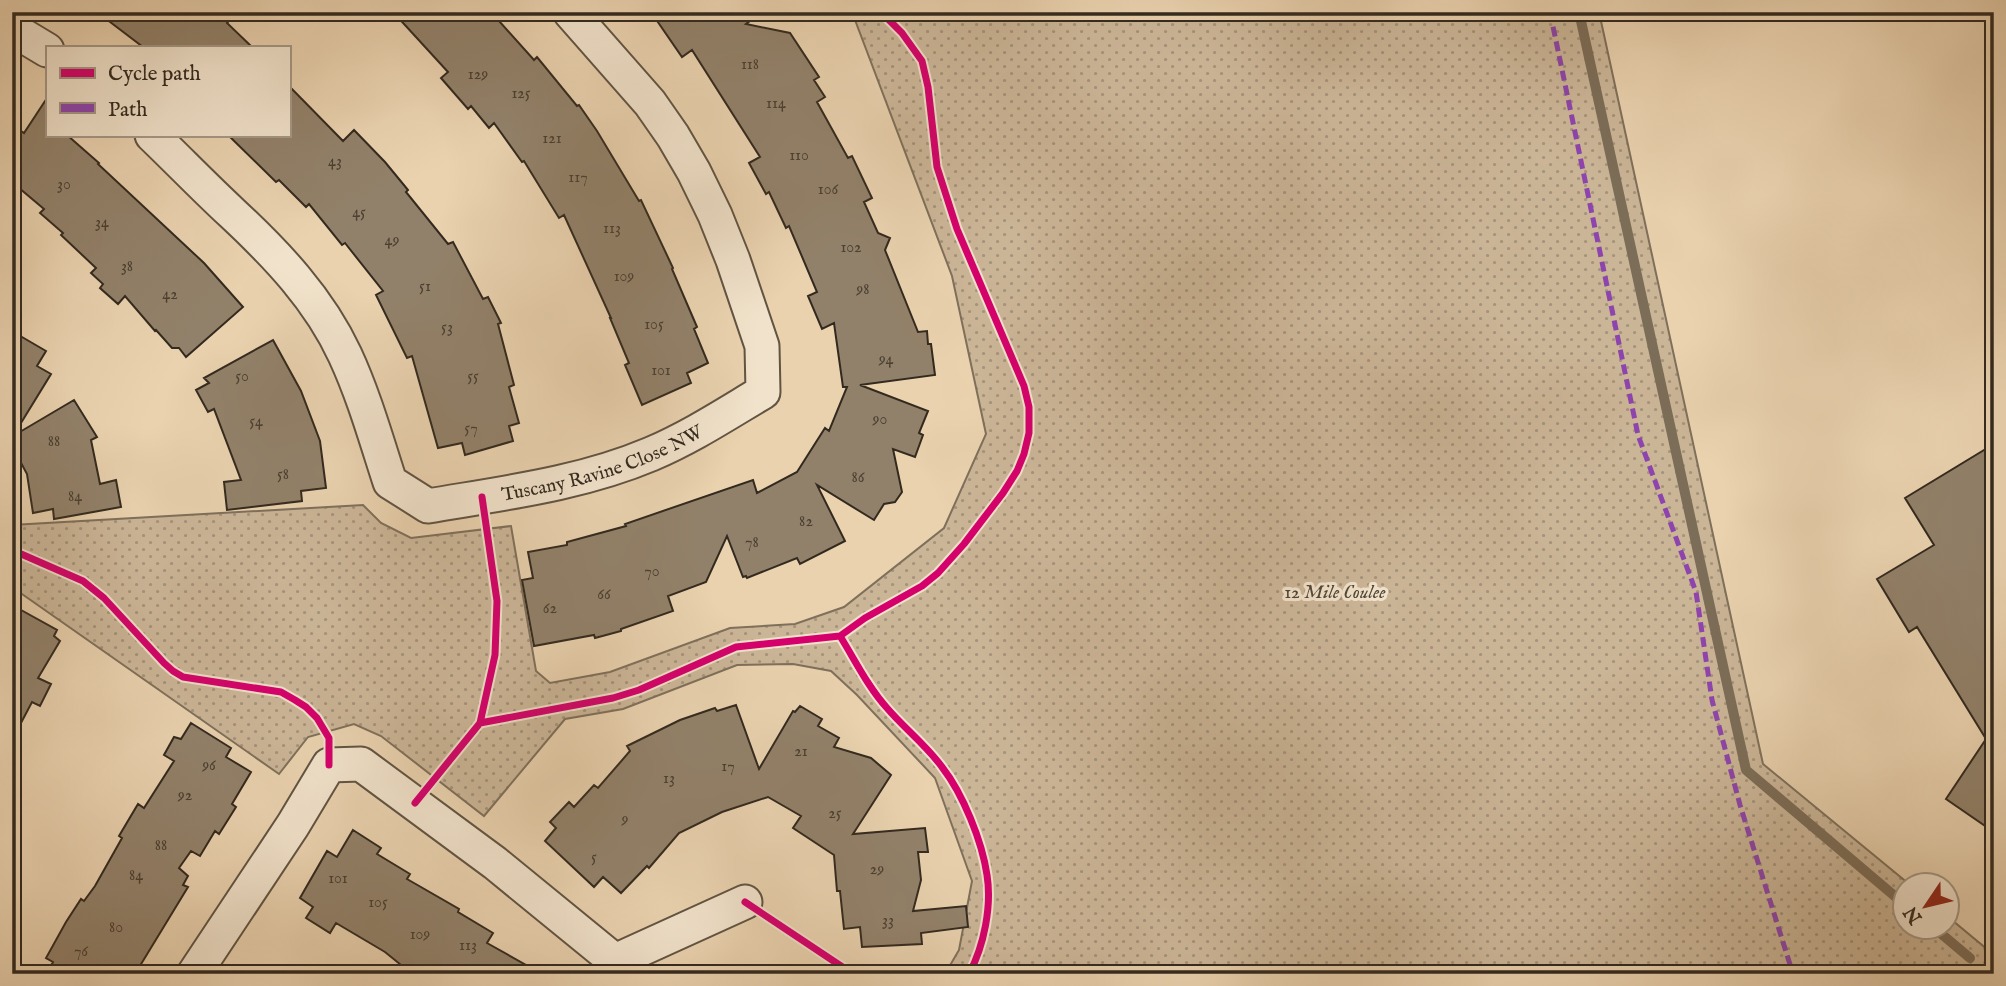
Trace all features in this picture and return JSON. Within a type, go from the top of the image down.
[{"type":"street","name":"Tuscany Ravine Close NW","points":[[153,136],[279,258],[324,317],[345,354],[361,393],[390,482],[428,506],[530,490],[613,468],[685,438],[763,392],[762,346],[729,249],[694,172],[650,103],[570,12]]},
{"type":"street","points":[[12,29],[46,49]]},
{"type":"street","points":[[194,974],[293,825],[329,765],[361,764],[495,863],[615,968],[745,902]]},
{"type":"green space","name":"12 Mile Coulee","points":[[852,12],[1599,12],[1763,764],[1892,870],[1890,940],[1960,940],[1960,927],[1994,955],[1994,974],[945,974],[959,950],[972,881],[935,778],[831,671],[793,664],[737,665],[623,709],[565,719],[484,816],[381,736],[354,724],[308,737],[279,774],[12,587],[12,525],[363,505],[381,523],[411,538],[511,526],[536,671],[550,683],[610,672],[730,628],[795,624],[844,607],[944,528],[986,434],[952,276]]},
{"type":"building","points":[[97,12],[236,12],[227,23],[251,46],[142,46]]},
{"type":"building","points":[[393,12],[491,12],[534,60],[537,57],[577,106],[579,105],[639,201],[641,200],[697,327],[694,329],[708,363],[687,373],[691,383],[642,405],[625,365],[629,363],[611,318],[564,215],[559,218],[524,161],[522,162],[494,123],[489,128],[471,106],[468,109],[441,78],[448,72]]},
{"type":"building","points":[[651,12],[762,12],[746,24],[790,33],[819,77],[814,80],[825,97],[817,102],[848,158],[852,156],[872,198],[864,202],[878,233],[890,238],[885,250],[918,332],[927,331],[935,375],[860,385],[928,411],[919,433],[923,435],[915,457],[893,449],[902,492],[895,502],[884,504],[874,520],[817,485],[845,541],[800,564],[797,558],[747,578],[743,577],[727,536],[706,582],[668,596],[673,611],[595,638],[594,635],[534,646],[522,580],[533,578],[528,552],[567,545],[567,542],[626,526],[625,524],[753,480],[757,493],[797,472],[825,428],[829,431],[847,387],[843,387],[834,323],[822,329],[808,296],[817,292],[789,226],[786,228],[769,192],[766,194],[749,163],[760,157],[692,50],[682,57]]},
{"type":"building","points":[[290,87],[343,141],[354,130],[385,162],[448,244],[453,242],[483,299],[488,297],[501,323],[498,324],[514,385],[509,387],[519,423],[509,426],[513,441],[465,455],[462,443],[438,448],[412,356],[407,358],[376,295],[383,291],[345,243],[342,245],[309,204],[306,207],[279,180],[276,182],[229,136],[290,136]]},
{"type":"building","points":[[46,100],[46,136],[68,136],[204,263],[243,307],[186,357],[179,348],[172,348],[125,296],[118,304],[100,288],[103,284],[91,273],[96,268],[40,213],[44,209],[12,182],[12,125],[24,133]]},
{"type":"building","points":[[22,337],[46,351],[37,366],[51,374],[13,436],[74,400],[97,437],[91,440],[100,484],[116,480],[121,507],[54,519],[53,509],[33,513],[27,474],[12,446],[12,351]]},
{"type":"building","points":[[273,340],[301,391],[320,441],[326,488],[301,491],[302,501],[227,510],[224,482],[241,480],[214,409],[208,412],[196,390],[209,383],[204,378]]},
{"type":"building","points":[[1994,444],[1994,832],[1946,799],[1986,739],[1917,627],[1909,632],[1877,579],[1934,545],[1905,498]]},
{"type":"building","points":[[12,605],[57,630],[54,636],[60,641],[38,678],[51,684],[40,706],[32,702],[12,740]]},
{"type":"building","points":[[736,705],[759,769],[793,711],[800,706],[822,719],[818,726],[839,738],[834,747],[871,758],[891,775],[853,834],[925,828],[928,852],[918,852],[921,880],[913,911],[966,906],[968,927],[921,933],[922,944],[862,947],[860,927],[844,929],[834,855],[793,828],[801,816],[768,797],[722,812],[679,833],[649,868],[647,866],[621,893],[603,877],[594,887],[545,841],[556,828],[550,822],[569,802],[574,807],[594,785],[598,788],[630,751],[627,746],[680,720],[715,708],[717,711]]},
{"type":"building","points":[[191,723],[231,748],[226,757],[251,772],[232,804],[236,807],[219,834],[215,831],[200,856],[191,851],[179,868],[188,876],[183,885],[188,887],[135,974],[46,974],[53,962],[46,958],[66,922],[81,899],[84,901],[95,886],[138,804],[144,808],[174,761],[164,755],[174,737],[181,739]]},
{"type":"building","points":[[353,830],[381,848],[377,854],[410,874],[407,879],[459,909],[458,912],[493,933],[487,943],[542,974],[416,974],[336,923],[330,933],[306,918],[313,907],[300,898],[327,851],[337,857]]},
{"type":"waterway","points":[[1579,12],[1746,770],[1890,892]]},
{"type":"waterway","points":[[1949,940],[1970,958]]},
{"type":"marked path","points":[[1550,12],[1638,435],[1696,592],[1712,700],[1740,805],[1793,974]]},
{"type":"cycle path","points":[[480,723],[613,698],[639,690],[736,647],[840,636],[865,618],[922,586],[938,573],[964,544],[1017,471],[1029,433],[1029,407],[1024,386],[957,229],[937,167],[928,87],[922,61],[902,33],[881,12]]},
{"type":"cycle path","points":[[415,803],[480,723],[495,655],[497,601],[482,497]]},
{"type":"cycle path","points":[[12,550],[83,581],[104,598],[164,663],[183,677],[281,692],[306,707],[317,718],[329,738],[329,765]]},
{"type":"cycle path","points":[[840,636],[880,700],[929,751],[950,778],[976,833],[987,875],[988,900],[983,939],[969,974]]},
{"type":"cycle path","points":[[745,902],[853,974]]}]
